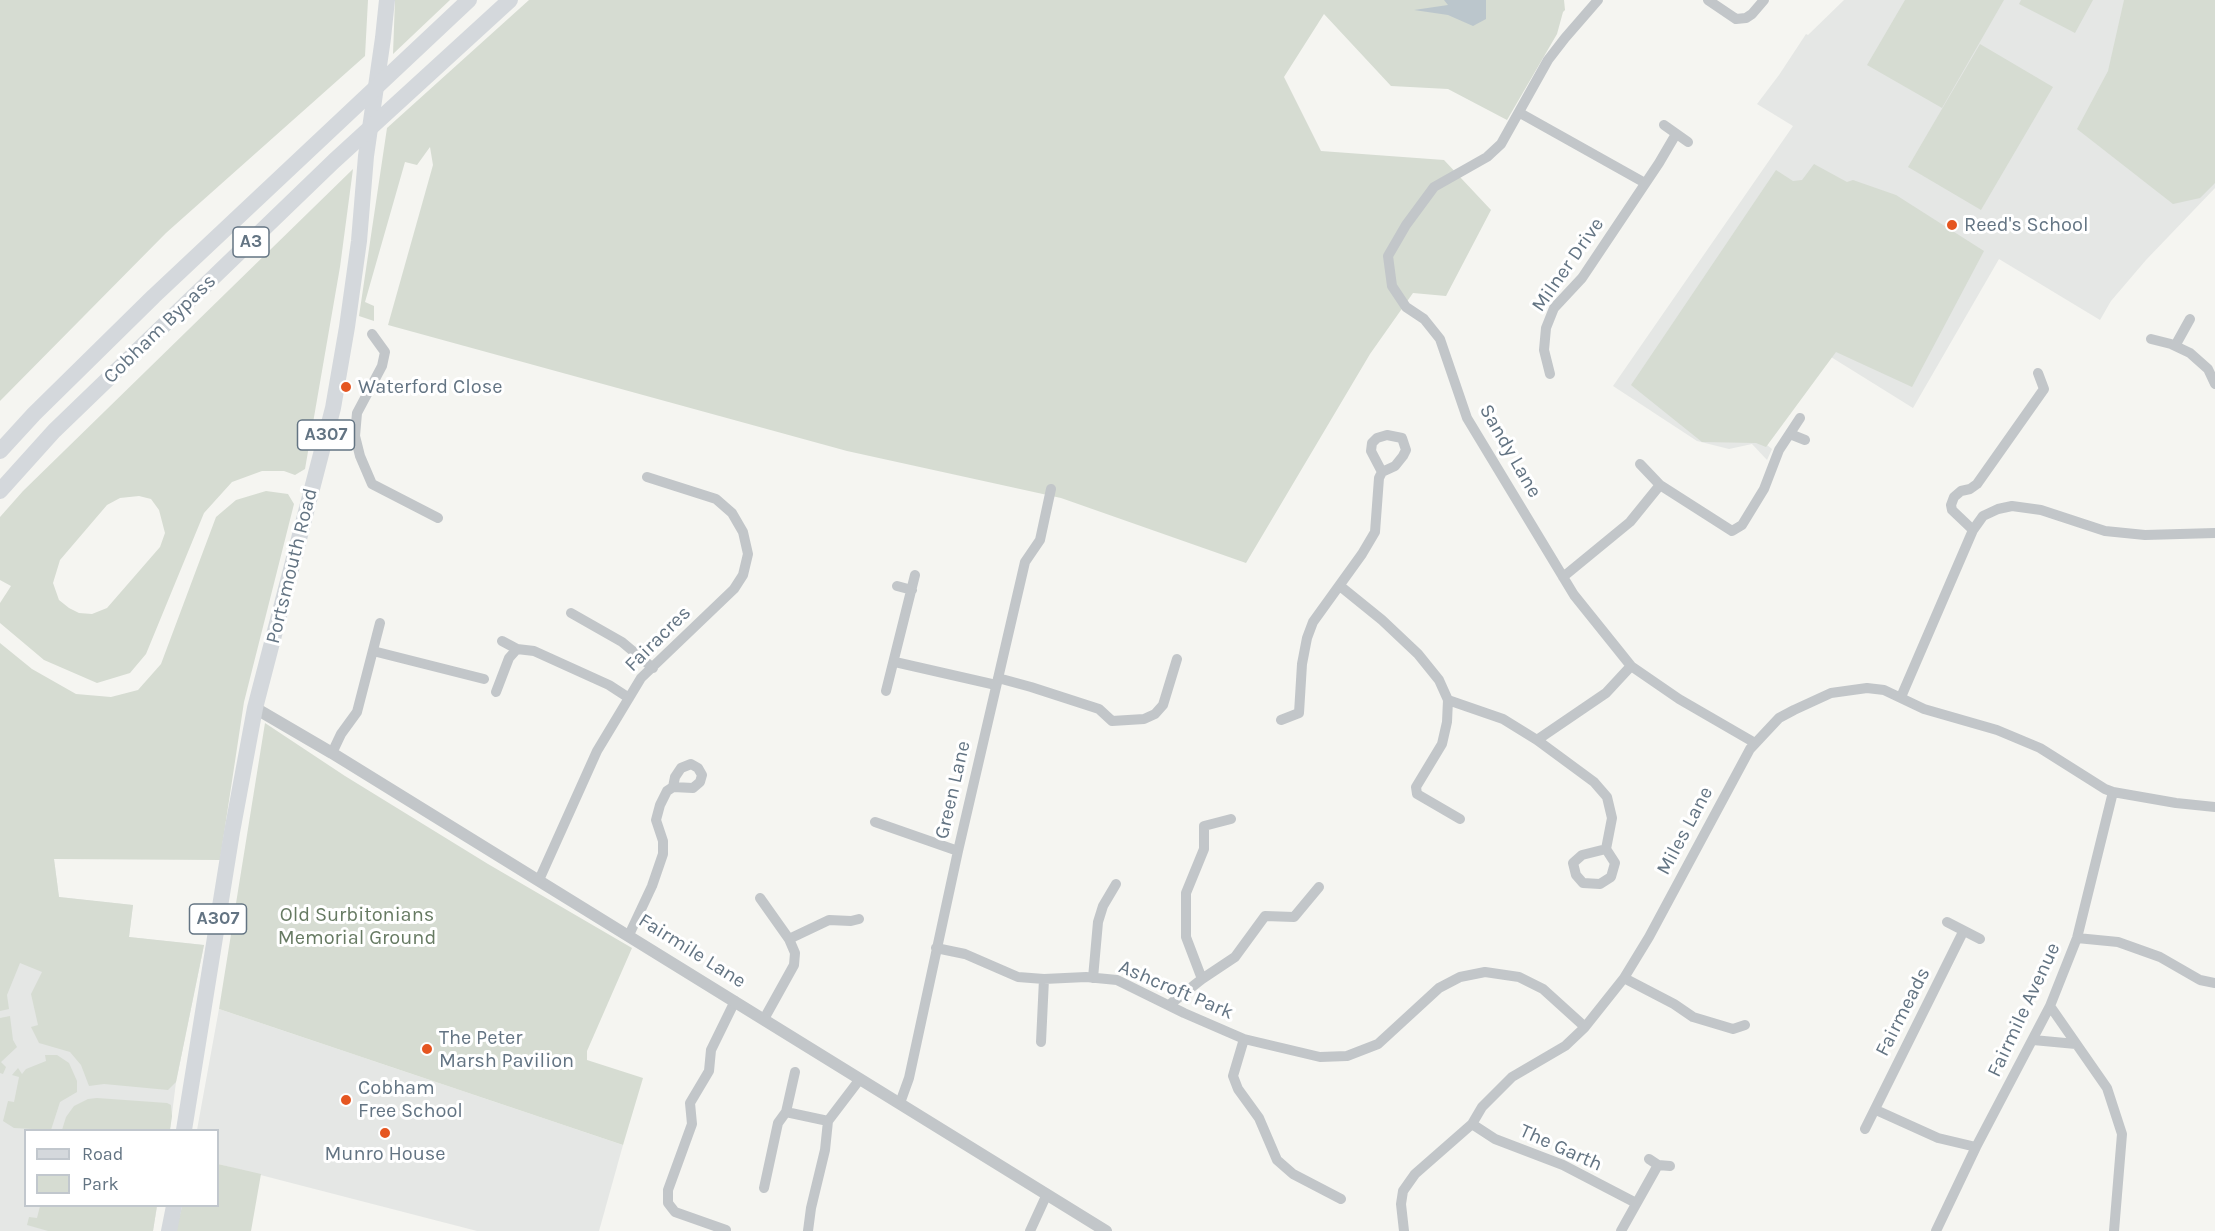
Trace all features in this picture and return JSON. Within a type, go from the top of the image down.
[{"type":"main road","name":"Portsmouth Road","points":[[184,1129],[232,832],[255,708],[333,408],[347,327],[366,156],[387,0]]},
{"type":"main road","name":"Cobham Bypass","points":[[0,451],[153,296],[469,0]]},
{"type":"main road","name":"Cobham Bypass","points":[[0,490],[54,431],[334,161],[510,0]]},
{"type":"main road","points":[[169,1231],[174,1207]]},
{"type":"street","name":"Sandy Lane","points":[[1598,0],[1548,60],[1501,144],[1487,157],[1434,187],[1406,225],[1388,256],[1392,286],[1406,307],[1424,319],[1440,339],[1467,418],[1574,596],[1631,666],[1679,699],[1755,743]]},
{"type":"street","points":[[1708,0],[1736,19],[1746,18],[1752,14],[1764,0]]},
{"type":"street","points":[[1520,113],[1645,183]]},
{"type":"street","points":[[1664,125],[1688,142]]},
{"type":"street","name":"Milner Drive","points":[[1551,374],[1544,350],[1546,328],[1554,308],[1582,278],[1676,134]]},
{"type":"street","points":[[2175,346],[2190,319]]},
{"type":"street","points":[[372,334],[385,352],[382,366],[357,412],[355,436],[360,456],[372,484],[438,518]]},
{"type":"street","points":[[2151,339],[2190,353],[2208,369],[2215,384]]},
{"type":"street","points":[[1973,530],[1963,523],[1952,510],[1954,497],[1977,483],[2044,389],[2038,373]]},
{"type":"street","points":[[1640,465],[1660,484],[1732,531],[1742,525],[1764,489],[1779,450],[1800,418]]},
{"type":"street","points":[[1790,434],[1805,440]]},
{"type":"street","points":[[1281,720],[1299,713],[1302,664],[1307,638],[1318,614],[1340,585],[1374,532],[1379,478],[1382,472]]},
{"type":"street","name":"Fairacres","points":[[539,880],[597,751],[641,678],[734,590],[743,575],[748,554],[743,532],[732,513],[716,499],[647,477]]},
{"type":"street","points":[[1563,577],[1630,522],[1660,484]]},
{"type":"street","name":"Green Lane","points":[[900,1103],[909,1078],[936,948],[1025,562],[1038,545],[1051,489]]},
{"type":"street","points":[[1901,697],[1973,530],[1983,516],[2012,506],[2040,510],[2105,531],[2145,535],[2215,533]]},
{"type":"street","points":[[886,691],[915,575]]},
{"type":"street","points":[[1340,585],[1418,654],[1439,680],[1448,700],[1447,722],[1442,744],[1416,787],[1417,794],[1460,819]]},
{"type":"street","points":[[897,586],[912,590]]},
{"type":"street","points":[[571,613],[622,642],[653,668]]},
{"type":"street","points":[[333,753],[340,734],[357,712],[380,623]]},
{"type":"street","points":[[502,640],[517,649],[534,651],[609,685],[629,698]]},
{"type":"street","points":[[496,692],[509,658],[517,649]]},
{"type":"street","points":[[373,651],[484,679]]},
{"type":"street","points":[[895,662],[1031,687],[1099,709],[1112,721],[1144,719],[1155,714],[1163,705],[1177,658]]},
{"type":"street","points":[[1537,740],[1606,693],[1631,666]]},
{"type":"street","name":"Miles Lane","points":[[1404,1231],[1401,1204],[1403,1191],[1415,1174],[1472,1124],[1482,1107],[1512,1077],[1565,1046],[1586,1028],[1624,978],[1649,937],[1745,758],[1755,743],[1779,717],[1831,693],[1867,688],[1884,690],[1924,710],[1997,730],[2040,748],[2105,789],[2176,803],[2215,807]]},
{"type":"street","points":[[1448,700],[1503,719],[1537,740],[1594,782],[1607,797],[1612,818],[1606,849]]},
{"type":"street","name":"Fairmile Lane","points":[[255,708],[333,753],[1106,1231]]},
{"type":"street","points":[[629,935],[652,886],[663,854],[663,841],[656,820],[667,791],[673,787]]},
{"type":"street","name":"Fairmile Avenue","points":[[1935,1231],[2050,1006],[2077,938],[2114,792]]},
{"type":"street","points":[[1202,979],[1186,938],[1186,893],[1204,849],[1204,826],[1231,819]]},
{"type":"street","points":[[875,822],[958,851]]},
{"type":"street","name":"Ashcroft Park","points":[[1093,978],[1098,922],[1103,906],[1116,884]]},
{"type":"street","points":[[1169,1005],[1235,957],[1265,916],[1294,917],[1319,887]]},
{"type":"street","points":[[760,898],[789,939],[795,953],[794,965],[764,1019]]},
{"type":"street","points":[[789,939],[829,920],[859,919]]},
{"type":"street","points":[[1947,922],[1980,939]]},
{"type":"street","name":"Fairmeads","points":[[1865,1129],[1963,932]]},
{"type":"street","points":[[2077,938],[2118,942],[2160,957],[2200,980],[2215,983]]},
{"type":"street","name":"Ashcroft Park","points":[[936,948],[965,954],[1018,977],[1116,980],[1244,1039],[1320,1057],[1347,1056],[1378,1044],[1404,1023],[1439,988],[1460,977],[1485,972],[1519,977],[1543,989],[1586,1028]]},
{"type":"street","points":[[1624,978],[1674,1004],[1693,1017],[1733,1029],[1745,1025]]},
{"type":"street","points":[[1041,1042],[1044,979]]},
{"type":"street","points":[[726,1230],[675,1212],[668,1203],[668,1190],[692,1124],[690,1103],[709,1071],[711,1050],[735,1002]]},
{"type":"street","points":[[2050,1006],[2107,1089],[2122,1134],[2114,1231]]},
{"type":"street","name":"Ashcroft Park","points":[[1244,1039],[1233,1076],[1238,1089],[1259,1118],[1277,1160],[1293,1174],[1341,1199]]},
{"type":"street","points":[[2033,1040],[2076,1044]]},
{"type":"street","points":[[764,1188],[778,1123],[786,1112],[795,1072]]},
{"type":"street","points":[[808,1231],[825,1150],[828,1121],[860,1079]]},
{"type":"street","points":[[1876,1110],[1938,1138],[1976,1147]]},
{"type":"street","points":[[786,1112],[828,1121]]},
{"type":"street","name":"The Garth","points":[[1472,1124],[1495,1139],[1563,1165],[1636,1203]]},
{"type":"street","points":[[1621,1231],[1654,1162],[1670,1166]]},
{"type":"street","points":[[1030,1231],[1047,1194]]},
{"type":"shaded area","points":[[1444,0],[1486,0],[1486,19],[1473,26],[1448,15],[1414,10],[1448,5]]},
{"type":"shaded area","name":"Reed's School","points":[[1844,0],[2215,0],[2215,188],[2146,260],[2111,301],[2100,320],[1999,259],[1913,408],[1831,357],[1767,445],[1772,449],[1767,460],[1752,444],[1729,449],[1697,441],[1613,386],[1793,126],[1757,104],[1806,34],[1808,35]]},
{"type":"shaded area","points":[[54,859],[59,897],[133,905],[129,937],[204,945],[176,1082],[170,1129],[24,1129],[24,1207],[157,1207],[153,1231],[0,1231],[0,873]]},
{"type":"shaded area","name":"Cobham Free School","points":[[219,1009],[623,1145],[599,1231],[477,1231],[219,1164],[219,1129],[197,1129]]},
{"type":"green space","points":[[0,0],[368,0],[365,56],[166,233],[0,401]]},
{"type":"green space","points":[[395,0],[450,0],[393,54]]},
{"type":"green space","points":[[529,0],[1564,0],[1565,10],[1557,34],[1507,120],[1448,89],[1391,86],[1324,14],[1284,77],[1321,151],[1444,160],[1491,210],[1446,296],[1413,293],[1370,354],[1246,563],[1061,498],[847,451],[388,325],[433,165],[430,147],[417,165],[405,162],[365,302],[374,306],[374,321],[359,316],[387,128]]},
{"type":"green space","points":[[1905,0],[2004,0],[1942,108],[1867,65]]},
{"type":"green space","points":[[2021,0],[2093,0],[2075,33],[2019,4]]},
{"type":"green space","points":[[2124,0],[2215,0],[2215,183],[2200,198],[2173,204],[2077,129],[2108,71]]},
{"type":"green space","points":[[1980,44],[2053,87],[1981,210],[1908,167]]},
{"type":"green space","points":[[1814,164],[1847,182],[1853,180],[1896,195],[1984,251],[1912,387],[1836,352],[1766,447],[1756,443],[1702,442],[1631,385],[1776,170],[1793,181],[1802,180]]},
{"type":"green space","points":[[353,169],[340,267],[305,469],[295,475],[284,471],[262,471],[232,482],[204,513],[146,654],[130,673],[97,683],[44,660],[0,623],[0,603],[11,586],[0,580],[0,517],[23,491]],"holes":[[[139,496],[151,499],[159,510],[165,533],[160,547],[107,608],[92,614],[79,613],[59,600],[53,583],[60,560],[107,505],[120,498]]]},
{"type":"green space","points":[[266,491],[288,494],[294,504],[244,702],[220,860],[54,859],[59,897],[133,905],[129,937],[204,945],[176,1082],[168,1090],[104,1084],[89,1086],[81,1065],[70,1052],[39,1043],[31,1027],[38,1025],[31,994],[42,972],[20,963],[7,995],[9,1009],[0,1011],[0,643],[32,669],[76,694],[111,697],[138,690],[161,664],[216,517],[236,500]]},
{"type":"green space","name":"Old Surbitonians Memorial Ground","points":[[265,723],[345,776],[488,864],[632,948],[587,1051],[587,1060],[643,1078],[623,1145],[219,1009]]},
{"type":"green space","points":[[10,1016],[13,1040],[17,1047],[1,1062],[6,1067],[3,1074],[0,1073],[0,1018]]},
{"type":"green space","points":[[45,1055],[57,1055],[69,1063],[77,1081],[77,1092],[60,1102],[51,1129],[14,1128],[3,1121],[8,1101],[14,1102],[19,1077],[12,1075],[18,1068],[22,1074],[26,1069],[46,1061]]},
{"type":"green space","points":[[88,1099],[167,1103],[171,1105],[170,1129],[62,1129],[66,1117],[74,1106]]},
{"type":"green space","points":[[219,1164],[261,1174],[251,1231],[176,1231],[182,1207],[219,1207]]},
{"type":"green space","points":[[40,1207],[157,1207],[153,1231],[48,1231],[27,1225],[29,1217],[37,1218]]},
{"type":"place","name":"Reed's School","points":[[1952,225]]},
{"type":"place","name":"Waterford Close","points":[[346,387]]},
{"type":"place","name":"The Peter Marsh Pavilion","points":[[427,1049]]},
{"type":"place","name":"Cobham Free School","points":[[346,1100]]},
{"type":"place","name":"Munro House","points":[[385,1133]]}]
